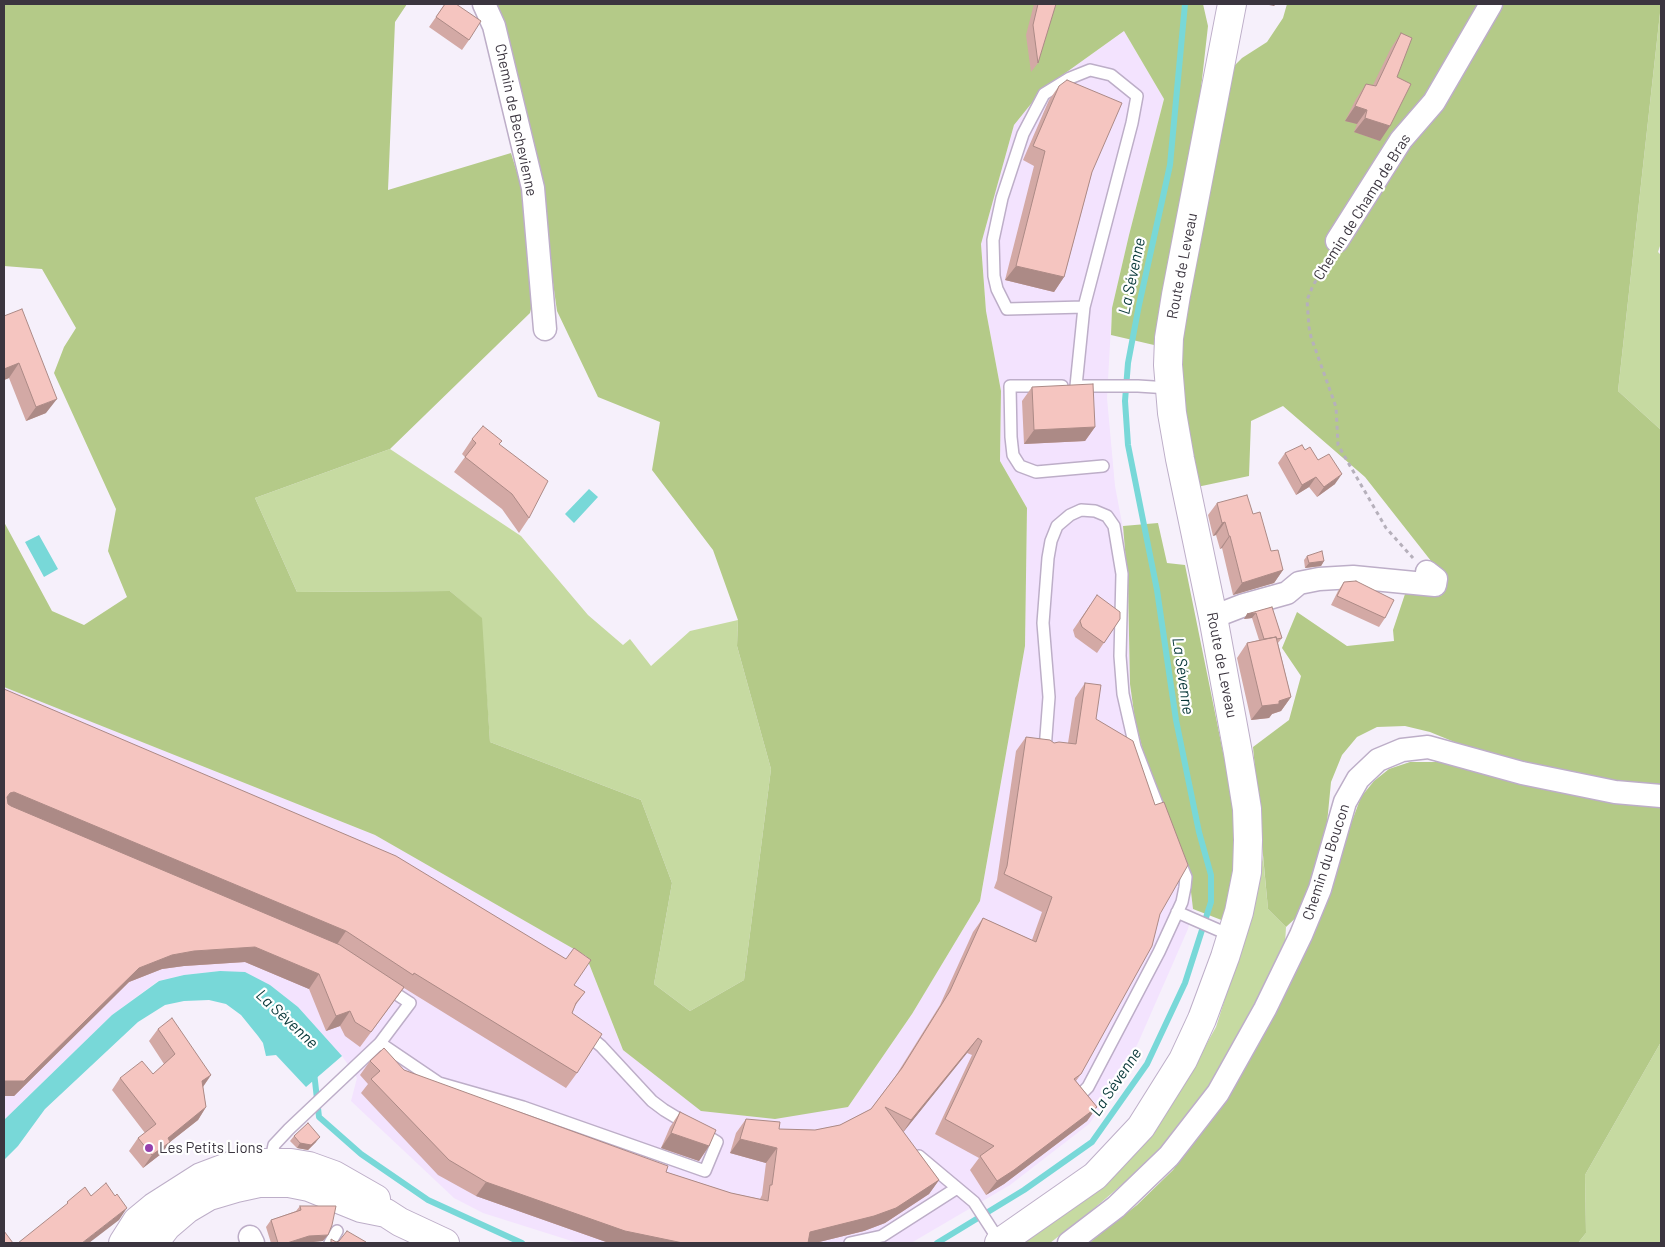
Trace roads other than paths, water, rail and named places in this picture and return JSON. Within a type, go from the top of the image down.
[{"type":"street","name":"Chemin de Bechevienne","points":[[484,4],[494,26],[533,188],[545,329]]},
{"type":"street","name":"Chemin de Champ de Bras","points":[[1337,241],[1401,140],[1434,102],[1491,4]]},
{"type":"street","name":"Route de Leveau","points":[[996,1237],[1042,1215],[1096,1176],[1141,1127],[1183,1060],[1202,1019],[1226,934],[1239,912],[1247,872],[1247,809],[1238,753],[1213,617],[1180,459],[1169,388],[1169,338],[1227,10]]},
{"type":"street","points":[[1213,617],[1287,592],[1299,583],[1319,579],[1353,577],[1435,585],[1436,579],[1427,572]]},
{"type":"street","name":"Chemin du Boucon","points":[[1069,1243],[1116,1207],[1169,1156],[1218,1093],[1265,1008],[1301,935],[1320,889],[1345,802],[1358,779],[1378,760],[1402,750],[1428,747],[1522,773],[1615,792],[1661,796]]},
{"type":"street","points":[[123,1243],[138,1221],[154,1207],[201,1177],[230,1166],[258,1163],[269,1173]]},
{"type":"street","points":[[154,1243],[167,1226],[187,1209],[209,1196],[259,1184],[269,1173],[300,1165],[334,1175],[375,1198],[393,1217],[445,1243]]},
{"type":"lane","points":[[1076,386],[1084,307],[1132,123],[1137,96],[1111,74],[1090,70],[1070,78],[1044,94],[1023,134],[1002,198],[993,240],[994,276],[997,289],[1007,309],[1084,307]]},
{"type":"lane","points":[[1103,466],[1036,472],[1020,466],[1013,455],[1010,386],[1138,386],[1169,388]]},
{"type":"lane","points":[[1045,750],[1049,697],[1043,623],[1051,541],[1057,526],[1070,515],[1081,510],[1094,511],[1106,516],[1114,526],[1122,574],[1120,656],[1123,694],[1135,747],[1168,830]]},
{"type":"lane","points":[[1078,1096],[1088,1087],[1160,952],[1182,902],[1186,877],[1175,849]]},
{"type":"lane","points":[[1178,912],[1226,934]]},
{"type":"lane","points":[[269,1173],[274,1145],[380,1043],[410,1003],[379,983]]},
{"type":"lane","points":[[380,1043],[439,1082],[523,1108],[705,1171],[717,1142],[652,1101],[601,1046],[572,1022]]},
{"type":"lane","points":[[919,1156],[974,1202],[996,1237]]},
{"type":"lane","points":[[850,1243],[882,1236],[957,1188]]},
{"type":"lane","points":[[330,1243],[337,1230]]},
{"type":"water","points":[[589,489],[598,497],[574,523],[565,514]]},
{"type":"water","points":[[39,535],[58,569],[44,577],[25,542]]},
{"type":"water","points":[[220,971],[245,972],[270,985],[298,1007],[342,1056],[306,1087],[276,1055],[266,1056],[263,1043],[258,1036],[241,1015],[226,1004],[209,1000],[184,1001],[165,1005],[138,1022],[45,1109],[18,1146],[4,1160],[4,1120],[112,1015],[159,981],[184,975]]},
{"type":"waterway","name":"La Sévenne","points":[[937,1243],[1024,1190],[1092,1142],[1147,1064],[1185,983],[1211,902],[1211,875],[1199,832],[1176,720],[1157,590],[1128,445],[1125,401],[1128,363],[1139,305],[1170,165],[1185,4]]},
{"type":"waterway","name":"La Sévenne","points":[[314,1072],[319,1117],[361,1154],[428,1200],[522,1243]]},
{"type":"place","name":"Les Petits Lions","points":[[149,1148]]}]
